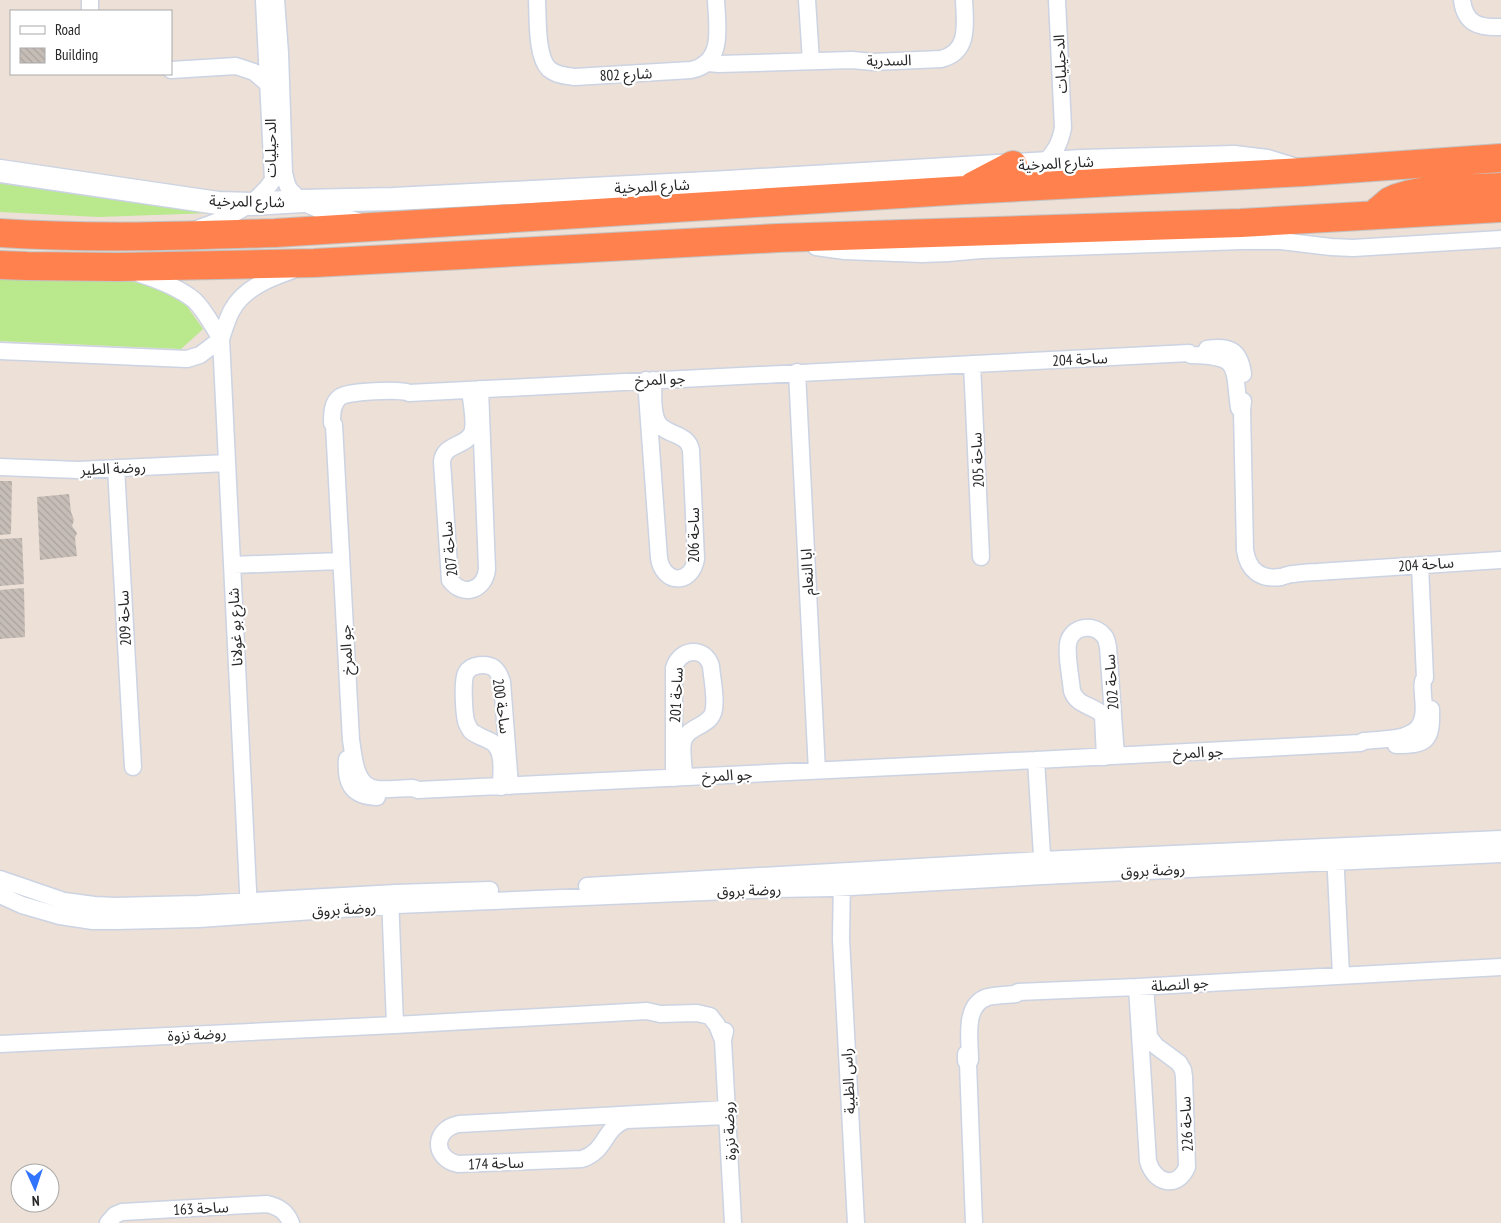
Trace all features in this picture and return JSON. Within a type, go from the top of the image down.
[{"type":"highway","name":"شارع المرخية","points":[[0,233],[26,235],[174,236],[377,227],[965,190],[1304,172],[1501,158]]},
{"type":"highway","points":[[965,190],[1013,165]]},
{"type":"highway","points":[[1374,215],[1390,202],[1405,195],[1422,192],[1501,187]]},
{"type":"highway","points":[[0,265],[118,266],[314,263],[778,238],[1241,223],[1501,208]]},
{"type":"main road","name":"شارع المرخية","points":[[0,171],[218,202],[252,204],[394,199],[728,182],[1082,161],[1234,157],[1266,161],[1304,172]]},
{"type":"street","name":"الدحيليات","points":[[174,236],[215,223],[252,204],[268,188],[273,180],[264,0]]},
{"type":"street","name":"الدحيليات","points":[[276,0],[280,53],[284,173],[290,190],[302,201],[323,211],[377,227]]},
{"type":"street","name":"شارع 802","points":[[537,0],[541,50],[544,63],[550,70],[558,74],[575,77],[691,70],[698,69],[708,63],[852,60]]},
{"type":"street","name":"شارع 802","points":[[545,0],[547,39],[552,57],[560,65],[576,69],[689,63],[695,61],[704,55],[709,46],[711,37],[710,0]]},
{"type":"street","points":[[708,63],[716,46],[716,0]]},
{"type":"street","points":[[808,0],[810,61]]},
{"type":"street","name":"السدرية","points":[[852,60],[866,54],[938,50],[945,47],[956,30],[955,0]]},
{"type":"street","name":"السدرية","points":[[852,60],[873,62],[941,59],[948,57],[958,50],[964,38],[964,0]]},
{"type":"street","name":"الدحيليات","points":[[1057,0],[1063,128],[1070,146],[1082,161]]},
{"type":"street","points":[[1462,0],[1465,14],[1471,22],[1483,27],[1501,27]]},
{"type":"street","points":[[172,70],[236,66],[253,58],[267,44]]},
{"type":"street","points":[[236,66],[254,72],[268,84]]},
{"type":"street","name":"الدحيليات","points":[[1044,163],[1057,148],[1063,128]]},
{"type":"street","points":[[778,238],[845,251],[922,254],[981,250],[1242,241],[1281,241],[1353,248],[1499,242]]},
{"type":"street","name":"شارع بو غولانا","points":[[248,908],[221,339],[228,318],[239,299],[258,284],[314,263]]},
{"type":"street","name":"شارع بو غولانا","points":[[118,266],[160,280],[195,301],[221,339]]},
{"type":"street","points":[[0,351],[187,359],[200,356],[221,339]]},
{"type":"street","name":"ساحة 204","points":[[972,364],[1189,353],[1191,355],[1216,357],[1230,363],[1235,372],[1239,408],[1242,410],[1245,550],[1249,565],[1258,574],[1268,577],[1281,577],[1291,574],[1501,560]]},
{"type":"street","name":"جو المرخ","points":[[972,364],[409,392],[403,396],[356,400],[344,408],[334,425],[351,740],[358,774],[366,785],[378,789],[415,788],[418,790],[505,787],[1360,743],[1364,740],[1405,736],[1418,729],[1424,714],[1423,682],[1425,678],[1420,565]]},
{"type":"street","name":"ساحة 205","points":[[972,364],[981,557]]},
{"type":"street","name":"ابا النعام","points":[[797,372],[817,771]]},
{"type":"street","name":"ساحة 206","points":[[650,380],[656,418],[662,428],[686,441],[691,450],[696,560],[692,573],[679,579],[671,578],[660,565],[651,451],[650,380]]},
{"type":"street","name":"ساحة 207","points":[[475,389],[482,456],[486,576],[484,582],[478,587],[461,589],[454,586],[450,580],[442,457],[445,452],[469,436],[473,429],[475,389]]},
{"type":"street","points":[[651,451],[660,439],[673,434]]},
{"type":"street","points":[[459,443],[472,447],[482,456]]},
{"type":"street","name":"روضة الطير","points":[[0,467],[78,470],[227,463]]},
{"type":"street","name":"ساحة 209","points":[[116,468],[133,767]]},
{"type":"street","points":[[232,564],[341,561]]},
{"type":"street","name":"ساحة 202","points":[[1091,627],[1100,631],[1106,638],[1111,692],[1111,756],[1102,716],[1093,708],[1074,698],[1072,691],[1068,641],[1074,633],[1082,628],[1091,627]]},
{"type":"street","name":"ساحة 201","points":[[701,653],[706,656],[711,666],[714,708],[709,720],[696,727],[686,736],[683,742],[679,777],[674,713],[676,661],[683,654],[701,653]]},
{"type":"street","name":"ساحة 200","points":[[479,666],[488,666],[495,669],[500,674],[502,682],[505,724],[505,787],[500,754],[495,745],[471,731],[465,718],[464,679],[466,673],[471,668],[479,666]]},
{"type":"street","points":[[1093,708],[1111,692]]},
{"type":"street","points":[[674,713],[683,723],[696,727]]},
{"type":"street","points":[[484,739],[496,733],[505,724]]},
{"type":"street","points":[[1036,760],[1043,868]]},
{"type":"street","name":"روضة بروق","points":[[0,879],[64,901],[94,905],[198,904],[248,908],[390,899],[775,889],[837,880],[1335,854],[1501,839]]},
{"type":"street","points":[[1335,854],[1341,975]]},
{"type":"street","name":"روضة بروق","points":[[1335,854],[1501,854]]},
{"type":"street","name":"راس الظبية","points":[[837,880],[837,925],[841,939],[856,1223]]},
{"type":"street","name":"روضة بروق","points":[[0,895],[22,905],[60,916],[93,921],[199,919],[248,908]]},
{"type":"street","points":[[390,899],[395,1025]]},
{"type":"street","name":"جو النصلة","points":[[974,1223],[968,1063],[970,1060],[971,1014],[977,1003],[988,997],[1016,994],[1018,992],[1501,967]]},
{"type":"street","name":"ساحة 226","points":[[1141,987],[1149,1037],[1156,1046],[1179,1062],[1183,1070],[1188,1167],[1178,1179],[1170,1181],[1162,1180],[1156,1176],[1150,1168],[1148,1161],[1142,1070],[1141,987]]},
{"type":"street","name":"روضة نزوة","points":[[0,1044],[395,1025],[647,1011],[659,1007],[705,1005],[720,1011],[726,1029],[724,1040],[733,1223]]},
{"type":"street","points":[[1142,1070],[1153,1060],[1167,1054]]},
{"type":"street","name":"ساحة 174","points":[[728,1112],[626,1120],[614,1127],[592,1156],[582,1159],[458,1164],[445,1159],[441,1155],[439,1146],[440,1137],[444,1130],[450,1126],[587,1116],[728,1112]]},
{"type":"street","points":[[587,1116],[599,1125],[606,1138]]},
{"type":"street","name":"ساحة 163","points":[[108,1223],[115,1215],[122,1212],[267,1204],[277,1207],[286,1213],[291,1223]]},
{"type":"green space","points":[[0,179],[210,213],[99,217],[0,212]]},
{"type":"green space","points":[[0,278],[127,281],[152,285],[186,305],[203,329],[181,349],[0,341]]},
{"type":"building","points":[[0,481],[12,481],[11,534],[0,535]]},
{"type":"building","points":[[69,494],[74,520],[72,526],[77,533],[75,538],[77,556],[40,560],[37,497]]},
{"type":"building","points":[[22,538],[24,584],[0,586],[0,539]]},
{"type":"building","points":[[24,588],[25,637],[0,639],[0,590]]}]
